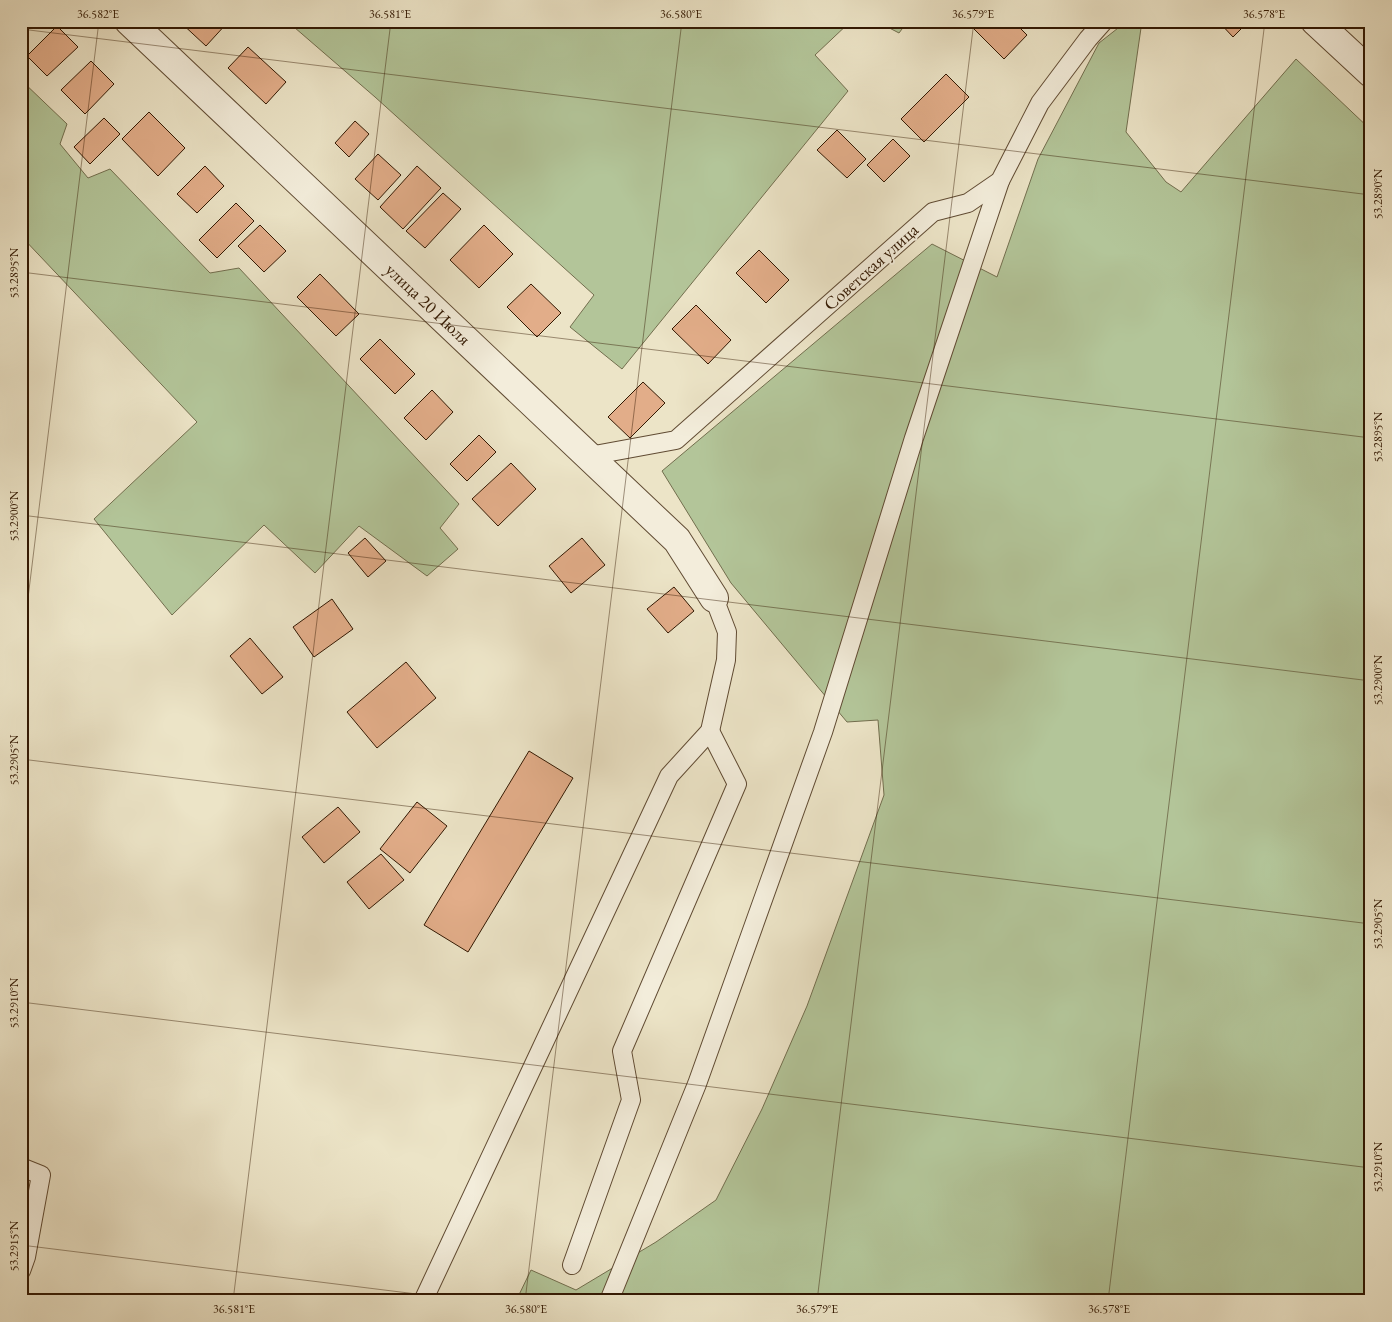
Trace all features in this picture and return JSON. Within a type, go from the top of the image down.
[{"type":"street","name":"улица 20 Июля","points":[[129,21],[677,540],[714,598]]},
{"type":"street","points":[[1315,21],[1371,73]]},
{"type":"lane","name":"Советская улица","points":[[589,456],[676,440],[933,212],[968,203],[1000,181],[1040,103],[1088,39],[1104,21]]},
{"type":"lane","points":[[609,1301],[697,1084],[824,732],[914,438],[1000,181]]},
{"type":"lane","points":[[423,1301],[669,776],[710,731],[726,660],[727,632],[714,598]]},
{"type":"lane","points":[[572,1265],[631,1100],[622,1051],[737,784],[710,731]]},
{"type":"lane","points":[[21,1167],[41,1175],[26,1257],[21,1271]]},
{"type":"green space","points":[[287,21],[851,21],[815,55],[848,91],[622,369],[570,327],[594,295],[375,97]]},
{"type":"green space","points":[[876,21],[908,21],[899,33]]},
{"type":"green space","points":[[1127,21],[1142,21],[1126,132],[1166,182],[1181,192],[1296,59],[1371,130],[1371,1301],[516,1301],[531,1270],[576,1290],[656,1242],[716,1200],[762,1109],[807,1006],[884,795],[878,720],[847,722],[731,583],[662,471],[932,244],[997,277],[1038,159],[1099,43]]},
{"type":"green space","points":[[21,80],[67,124],[60,144],[88,178],[110,169],[210,273],[239,268],[459,504],[440,528],[458,549],[427,576],[359,526],[315,573],[264,525],[172,615],[94,519],[197,422],[21,236]]},
{"type":"building","points":[[179,21],[228,21],[228,22],[206,46]]},
{"type":"building","points":[[966,21],[1013,21],[1027,35],[1004,59]]},
{"type":"building","points":[[1218,21],[1249,21],[1233,37]]},
{"type":"building","points":[[57,26],[78,47],[47,76],[27,56]]},
{"type":"building","points":[[248,47],[286,82],[266,104],[228,68]]},
{"type":"building","points":[[91,61],[114,84],[85,114],[61,90]]},
{"type":"building","points":[[946,74],[969,97],[924,142],[901,119]]},
{"type":"building","points":[[149,112],[185,148],[158,176],[122,139]]},
{"type":"building","points":[[104,118],[120,134],[90,164],[74,147]]},
{"type":"building","points":[[355,121],[369,134],[349,157],[335,143]]},
{"type":"building","points":[[837,130],[866,159],[847,178],[817,150]]},
{"type":"building","points":[[893,139],[910,156],[884,182],[867,165]]},
{"type":"building","points":[[378,154],[401,175],[378,200],[355,179]]},
{"type":"building","points":[[205,166],[224,186],[197,213],[177,194]]},
{"type":"building","points":[[417,166],[441,188],[403,229],[380,207]]},
{"type":"building","points":[[443,193],[461,209],[425,248],[406,231]]},
{"type":"building","points":[[236,203],[254,221],[217,258],[199,240]]},
{"type":"building","points":[[260,225],[286,251],[264,272],[238,246]]},
{"type":"building","points":[[484,225],[513,254],[479,288],[450,260]]},
{"type":"building","points":[[759,250],[789,280],[766,303],[736,273]]},
{"type":"building","points":[[320,274],[359,314],[336,336],[297,297]]},
{"type":"building","points":[[531,284],[561,313],[537,337],[507,307]]},
{"type":"building","points":[[696,305],[731,340],[708,364],[672,329]]},
{"type":"building","points":[[380,339],[415,374],[395,394],[360,359]]},
{"type":"building","points":[[643,382],[665,403],[630,438],[608,417]]},
{"type":"building","points":[[432,390],[453,412],[426,440],[404,418]]},
{"type":"building","points":[[479,435],[496,452],[467,481],[450,464]]},
{"type":"building","points":[[511,463],[536,489],[498,526],[472,499]]},
{"type":"building","points":[[365,538],[386,561],[368,577],[348,553]]},
{"type":"building","points":[[582,538],[605,565],[571,593],[549,566]]},
{"type":"building","points":[[674,587],[694,611],[668,633],[647,609]]},
{"type":"building","points":[[332,599],[353,629],[314,657],[293,627]]},
{"type":"building","points":[[250,638],[283,677],[262,694],[230,656]]},
{"type":"building","points":[[406,662],[436,698],[377,748],[347,712]]},
{"type":"building","points":[[529,751],[573,778],[468,952],[424,925]]},
{"type":"building","points":[[417,802],[447,826],[410,873],[380,849]]},
{"type":"building","points":[[338,807],[360,832],[324,863],[302,837]]},
{"type":"building","points":[[381,854],[404,880],[369,909],[347,882]]}]
